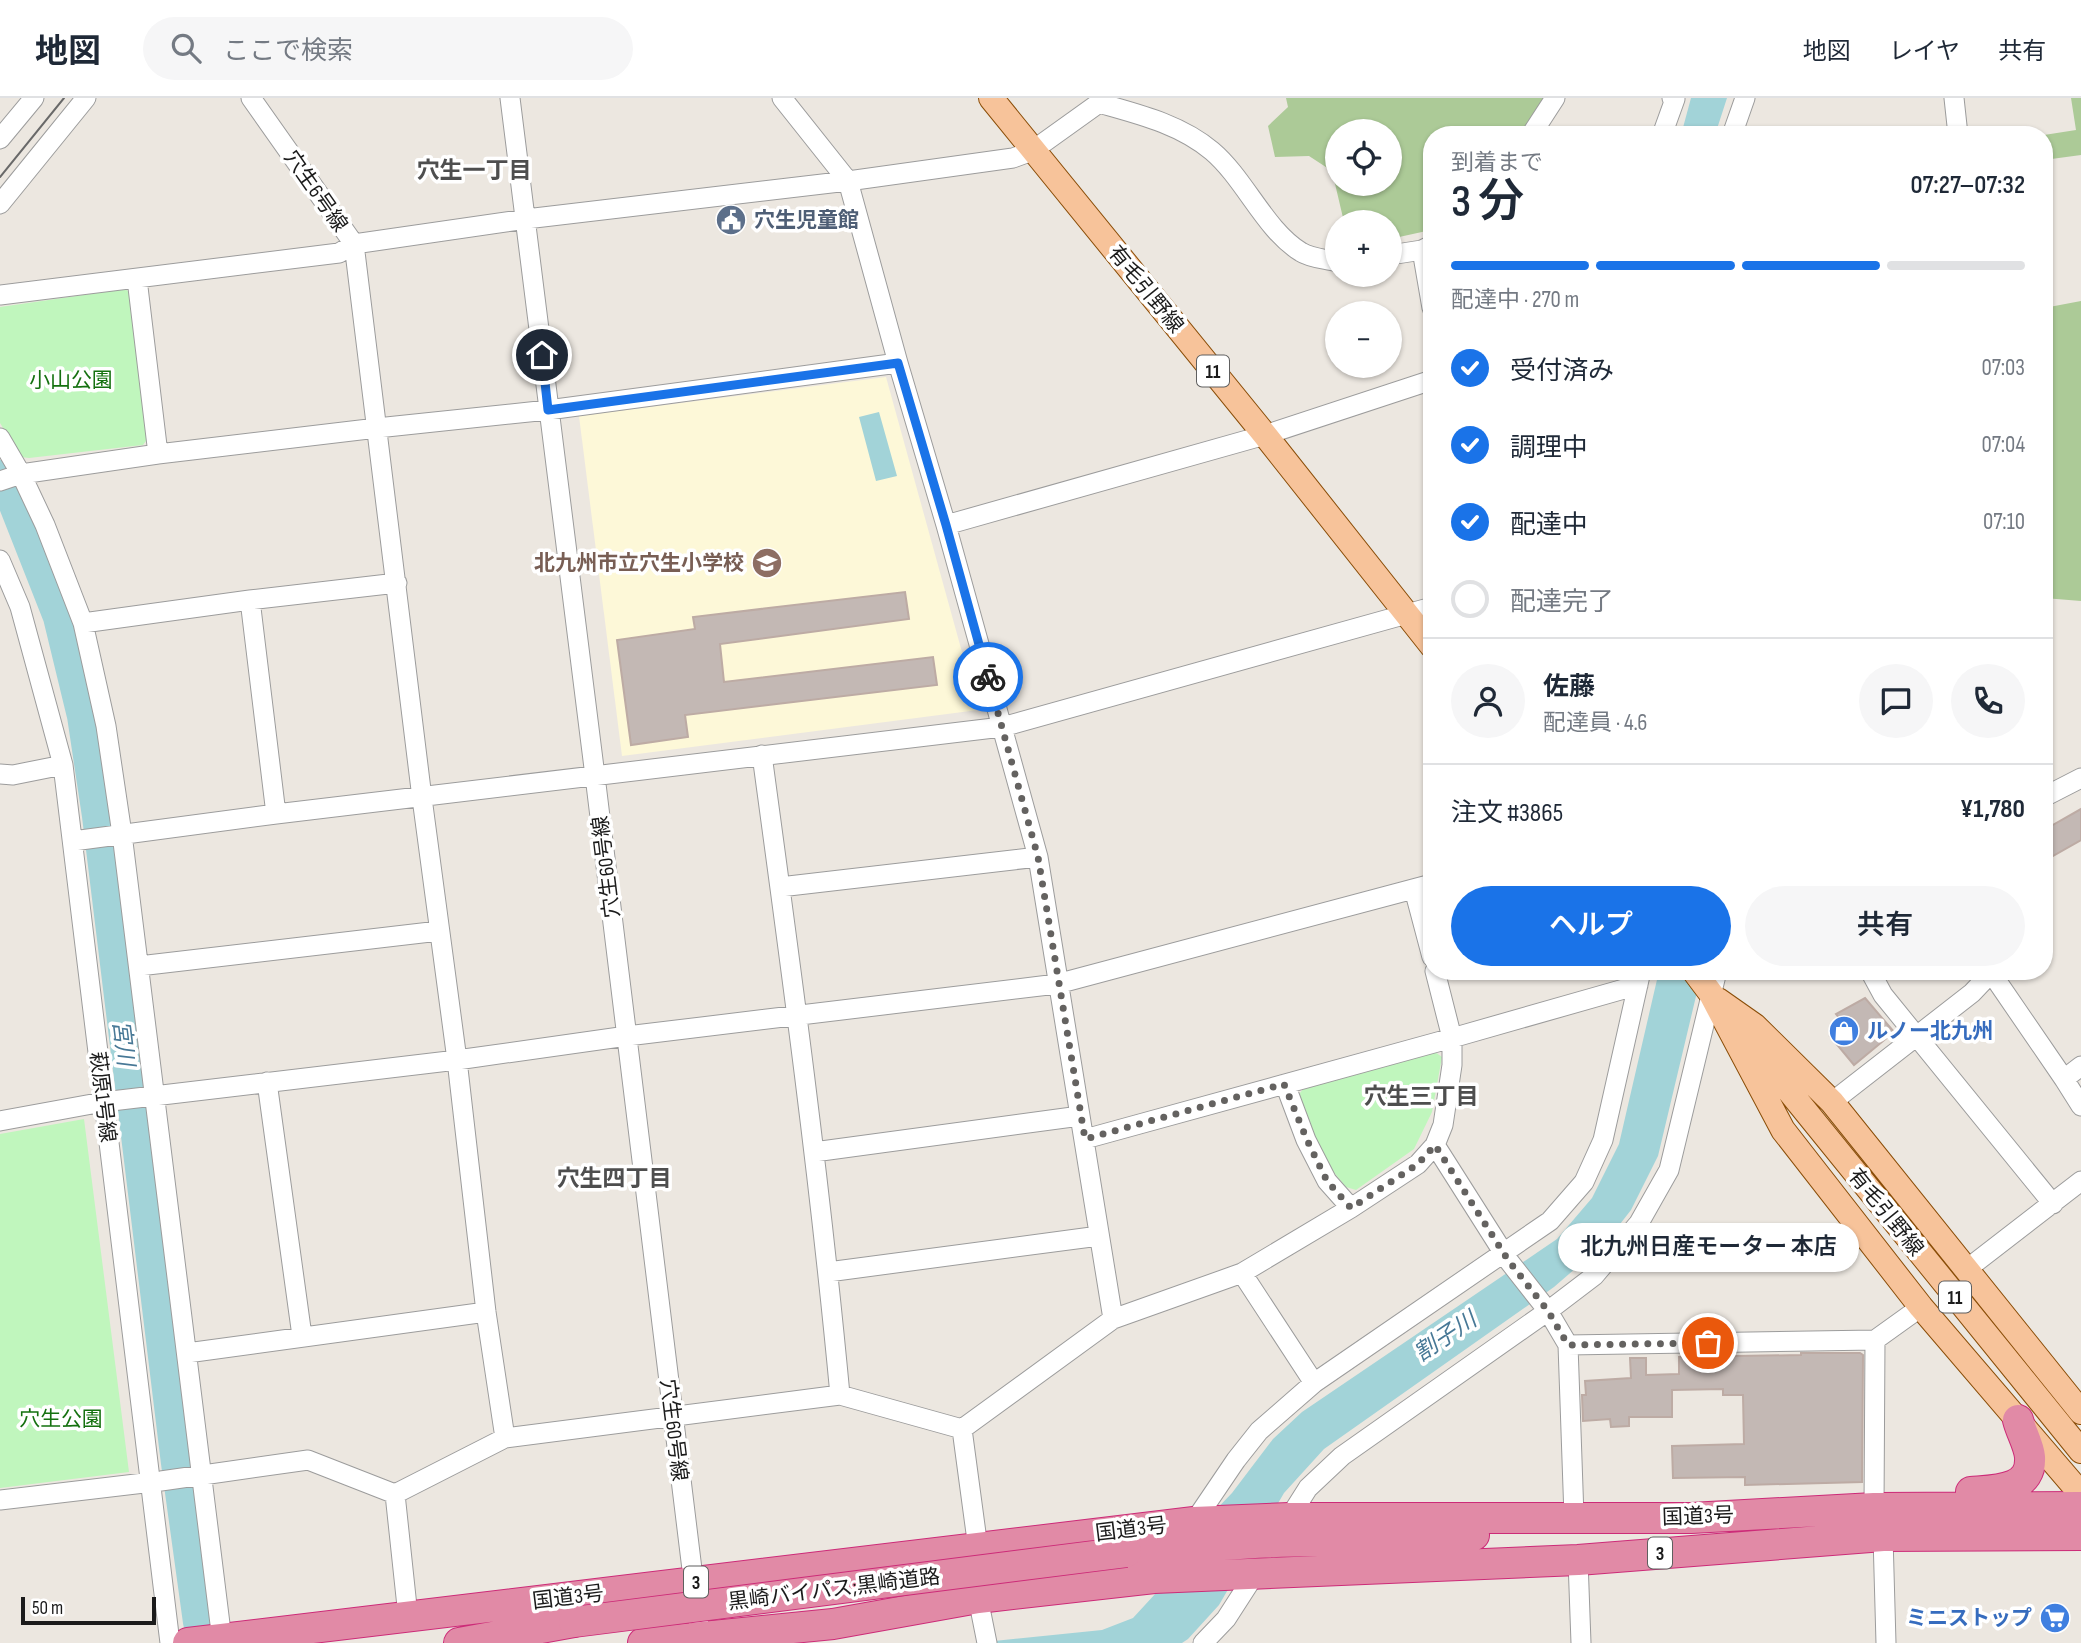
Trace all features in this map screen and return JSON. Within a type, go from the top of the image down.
[{"type":"highway","points":[[1874,1508],[1942,1494],[2003,1489],[2021,1483],[2029,1468],[2030,1456],[2018,1420]]},
{"type":"highway","name":"国道3号","points":[[188,1643],[1199,1522],[1278,1527],[1574,1517],[1690,1518],[1874,1508],[2081,1507]]},
{"type":"highway","name":"3","points":[[1142,1560],[1278,1527]]},
{"type":"highway","name":"国道3号","points":[[643,1643],[701,1640],[833,1624],[978,1598],[1142,1560],[1247,1575],[1578,1560],[1883,1536],[2081,1535]]},
{"type":"highway","name":"黒崎バイパス;黒崎道路","points":[[459,1643],[574,1622],[1142,1560]]},
{"type":"main road","name":"有毛引野線","points":[[991,98],[1265,435],[1423,635]]},
{"type":"main road","name":"有毛引野線","points":[[1706,980],[1829,1142],[2081,1451]]},
{"type":"main road","points":[[1706,980],[1832,1102],[2081,1412]]},
{"type":"main road","points":[[1706,980],[1783,1130],[1921,1307],[2081,1494]]},
{"type":"street","points":[[0,139],[34,98]]},
{"type":"street","points":[[0,204],[86,98]]},
{"type":"street","name":"穴生6号線","points":[[251,98],[354,244],[526,219],[848,181],[1013,158],[1032,150],[1100,100]]},
{"type":"street","name":"穴生60号線","points":[[510,98],[701,1640]]},
{"type":"street","points":[[782,98],[848,181],[1038,857],[1113,1319]]},
{"type":"street","points":[[1537,126],[1555,98]]},
{"type":"street","points":[[1665,126],[1675,99],[1672,98]]},
{"type":"street","points":[[1735,126],[1745,98]]},
{"type":"street","points":[[1954,98],[1957,126]]},
{"type":"street","points":[[1100,100],[1189,133],[1214,152],[1280,235],[1303,253],[1325,259]]},
{"type":"street","points":[[0,295],[339,253],[354,244],[457,1060],[486,1312],[505,1438]]},
{"type":"street","points":[[1402,252],[1423,248]]},
{"type":"street","points":[[136,279],[158,454]]},
{"type":"street","points":[[0,481],[21,474],[158,454],[548,410],[898,363]]},
{"type":"street","points":[[946,525],[1265,435],[1423,383]]},
{"type":"street","points":[[0,438],[21,474],[45,525],[82,622],[106,726],[139,965],[149,1096],[187,1353],[197,1476],[222,1640]]},
{"type":"street","name":"萩原1号線","points":[[0,560],[20,607],[63,765],[77,840],[157,1482],[170,1643]]},
{"type":"street","points":[[82,622],[397,583]]},
{"type":"street","points":[[250,600],[276,814]]},
{"type":"street","points":[[77,840],[1002,727],[1423,609]]},
{"type":"street","points":[[762,755],[814,1152],[840,1395]]},
{"type":"street","points":[[0,774],[13,775],[63,765]]},
{"type":"street","points":[[2053,793],[2081,779]]},
{"type":"street","points":[[780,887],[1038,857]]},
{"type":"street","points":[[0,1121],[108,1101],[1057,984],[1423,886]]},
{"type":"street","points":[[139,965],[439,930]]},
{"type":"street","points":[[962,1429],[1113,1319],[1241,1273],[1351,1208],[1418,1164],[1435,1145],[1443,1125],[1452,1065],[1452,1038],[1437,980]]},
{"type":"street","points":[[1085,1139],[1452,1038],[1634,980]]},
{"type":"street","points":[[1199,1522],[1236,1460],[1259,1432],[1314,1383],[1506,1256],[1550,1221],[1584,1182],[1603,1140],[1640,980]]},
{"type":"street","points":[[1278,1527],[1308,1488],[1342,1456],[1543,1306],[1594,1276],[1639,1223],[1669,1170],[1705,980]]},
{"type":"street","points":[[1875,980],[1883,995],[2053,1204]]},
{"type":"street","points":[[1832,1102],[1972,993],[1984,980]]},
{"type":"street","points":[[1995,980],[2081,1106]]},
{"type":"street","points":[[2064,1079],[2081,1066]]},
{"type":"street","points":[[267,1082],[302,1336]]},
{"type":"street","points":[[1284,1084],[1327,1181],[1351,1208]]},
{"type":"street","points":[[814,1152],[1080,1116]]},
{"type":"street","points":[[1435,1145],[1506,1256],[1568,1345],[1574,1517]]},
{"type":"street","points":[[1967,1269],[2081,1181]]},
{"type":"street","points":[[828,1272],[1099,1236]]},
{"type":"street","points":[[1241,1273],[1314,1383]]},
{"type":"street","points":[[1568,1345],[1875,1340],[1921,1307]]},
{"type":"street","points":[[187,1353],[486,1312]]},
{"type":"street","points":[[1874,1508],[1875,1340]]},
{"type":"street","points":[[0,1500],[157,1482],[308,1460],[395,1494],[505,1438],[840,1395],[962,1429]]},
{"type":"street","points":[[962,1429],[978,1548]]},
{"type":"street","points":[[395,1494],[408,1616]]},
{"type":"street","points":[[1883,1536],[1886,1643]]},
{"type":"street","points":[[1578,1560],[1581,1643]]},
{"type":"street","points":[[1203,1643],[1226,1619],[1247,1575]]},
{"type":"street","points":[[978,1598],[986,1639]]},
{"type":"shaded area","name":"北九州市立穴生小学校","points":[[886,377],[978,710],[622,756],[579,416]]},
{"type":"green space","points":[[1286,98],[1549,98],[1530,126],[1423,126],[1423,232],[1402,236],[1402,210],[1341,210],[1338,196],[1402,196],[1402,119],[1325,119],[1325,166],[1309,156],[1275,157],[1268,126],[1288,107]]},
{"type":"green space","points":[[2071,98],[2081,98],[2081,155],[2053,159],[2053,134],[2076,130]]},
{"type":"green space","name":"小山公園","points":[[125,289],[131,293],[149,437],[143,445],[21,457],[0,423],[0,307]]},
{"type":"green space","points":[[2081,301],[2081,601],[2053,599],[2053,306]]},
{"type":"green space","points":[[1435,1052],[1442,1057],[1432,1112],[1414,1149],[1356,1190],[1346,1187],[1322,1158],[1297,1097],[1303,1089]]},
{"type":"green space","name":"穴生公園","points":[[84,1119],[129,1472],[0,1488],[0,1134]]},
{"type":"water","points":[[1691,98],[1727,98],[1718,126],[1683,126]]},
{"type":"water","points":[[879,412],[897,476],[876,481],[859,417]]},
{"type":"water","name":"割子川","points":[[1657,980],[1700,980],[1658,1156],[1631,1210],[1606,1242],[1554,1287],[1324,1449],[1284,1493],[1219,1605],[1188,1639],[1182,1643],[975,1643],[1102,1630],[1133,1618],[1156,1593],[1204,1522],[1232,1493],[1273,1439],[1302,1412],[1557,1239],[1592,1198],[1619,1144]]},
{"type":"building","points":[[905,592],[909,619],[720,644],[724,682],[933,657],[937,685],[685,715],[688,737],[631,745],[617,640],[695,629],[693,617]]},
{"type":"building","points":[[2081,809],[2081,840],[2053,856],[2053,825]]},
{"type":"building","points":[[1865,998],[1894,1032],[1854,1065],[1830,1036],[1844,1024],[1836,1014]]},
{"type":"building","points":[[1801,1353],[1863,1355],[1862,1482],[1745,1485],[1745,1477],[1673,1478],[1672,1446],[1744,1444],[1743,1395],[1723,1395],[1723,1389],[1672,1390],[1672,1417],[1629,1417],[1629,1426],[1611,1427],[1610,1419],[1583,1421],[1582,1395],[1586,1395],[1585,1381],[1631,1378],[1630,1358],[1646,1358],[1646,1375],[1679,1374],[1679,1357]]},
{"type":"waterway","name":"宮川","points":[[0,476],[13,500],[59,617],[83,716],[98,816],[199,1622]]},
{"type":"tram line","points":[[0,177],[64,98]]},
{"type":"way so far","points":[[988,677],[1038,857],[1057,984],[1085,1139],[1284,1084],[1327,1181],[1351,1208],[1418,1164],[1435,1145],[1508,1260],[1548,1311],[1568,1345],[1708,1343]]},
{"type":"place","name":"穴生児童館","points":[[731,220]]},
{"type":"place","name":"北九州市立穴生小学校","points":[[767,563]]},
{"type":"place","name":"ルノー北九州","points":[[1844,1031]]},
{"type":"place","name":"北九州日産モーター 本店","points":[[1708,1343]]},
{"type":"place","name":"ミニストップ","points":[[2055,1618]]},
{"type":"district","name":"穴生一丁目","points":[[474,170]]},
{"type":"district","name":"穴生三丁目","points":[[1421,1096]]},
{"type":"district","name":"穴生四丁目","points":[[614,1178]]},
{"type":"route","points":[[542,355],[548,410],[898,363],[988,677]]}]
